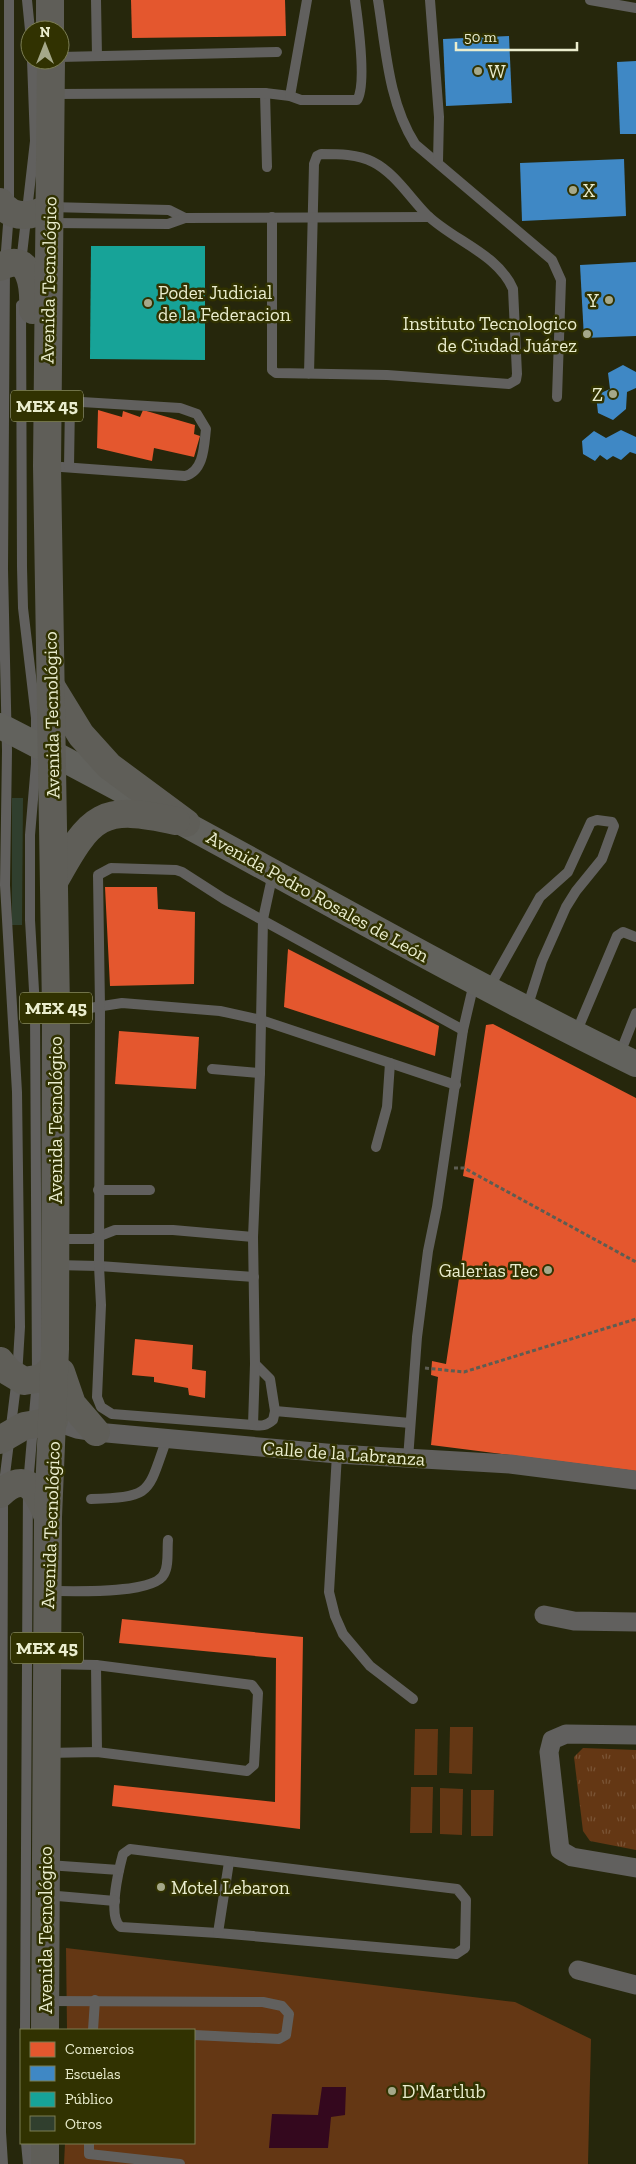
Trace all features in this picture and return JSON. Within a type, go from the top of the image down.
[{"type":"main road","points":[[50,0],[50,20]]},
{"type":"main road","name":"Avenida Tecnológico","points":[[45,2029],[48,1518],[21,1425],[55,1252],[56,1010],[54,882],[43,748],[51,686],[47,509],[58,466],[59,401],[27,212],[50,94],[50,70]]},
{"type":"main road","points":[[14,275],[30,274],[34,287],[33,457],[47,509]]},
{"type":"main road","points":[[51,686],[81,734],[109,766],[186,823]]},
{"type":"main road","name":"Avenida Pedro Rosales de León","points":[[4,727],[186,823],[481,986],[628,1060]]},
{"type":"main road","points":[[54,882],[74,846],[86,830],[102,819],[118,814],[140,813],[186,823]]},
{"type":"main road","points":[[33,1367],[65,1389],[72,1404],[96,1432]]},
{"type":"main road","points":[[10,1490],[38,1492],[48,1518]]},
{"type":"main road","points":[[45,2144],[45,2164]]},
{"type":"street","name":"Calle de la Labranza","points":[[21,1425],[337,1454],[510,1464],[636,1480]]},
{"type":"street","points":[[544,1615],[574,1621],[636,1622]]},
{"type":"street","points":[[636,1736],[566,1734],[552,1740],[549,1752],[560,1850],[572,1857],[636,1868]]},
{"type":"street","points":[[578,1970],[636,1985]]},
{"type":"lane","points":[[3,2164],[1,2113],[10,1490],[33,1367],[35,1008],[30,920],[30,835],[43,748],[23,608],[14,275],[27,212],[9,0]]},
{"type":"lane","points":[[27,0],[29,20]]},
{"type":"lane","points":[[96,0],[97,56]]},
{"type":"lane","points":[[290,96],[307,0]]},
{"type":"lane","points":[[50,94],[265,93],[290,96],[301,100],[357,100],[361,94],[361,59],[355,0]]},
{"type":"lane","points":[[378,0],[393,93],[404,127],[415,144],[438,161],[528,242],[552,260],[558,269],[561,280],[557,397]]},
{"type":"lane","points":[[430,0],[439,117],[438,161]]},
{"type":"lane","points":[[597,1],[636,8]]},
{"type":"lane","points":[[70,57],[277,52]]},
{"type":"lane","points":[[32,70],[35,141],[27,212],[14,275],[3,569],[5,885],[17,1092],[20,1327],[33,1367]]},
{"type":"lane","points":[[265,93],[267,168]]},
{"type":"lane","points":[[272,217],[272,370],[276,373],[309,374],[386,375],[509,384],[516,380],[515,298],[510,281],[496,265],[429,217],[384,168],[365,158],[325,154],[317,156],[314,164],[309,374]]},
{"type":"lane","points":[[27,212],[125,208],[169,210],[184,218]]},
{"type":"lane","points":[[124,224],[125,208]]},
{"type":"lane","points":[[27,212],[124,224],[168,224],[184,218],[429,217]]},
{"type":"lane","points":[[58,466],[180,476],[190,475],[198,467],[206,429],[197,414],[180,408],[59,401]]},
{"type":"lane","points":[[408,1459],[415,1367],[428,1251],[444,1168],[463,1030],[481,986],[540,897],[560,880],[572,864],[591,822],[597,820],[614,823],[602,859],[576,890],[542,961],[526,1009]]},
{"type":"lane","points":[[255,1364],[270,1379],[275,1411],[273,1420],[265,1426],[112,1414],[104,1410],[97,1398],[101,1305],[98,1190],[100,1007],[96,882],[98,876],[104,870],[111,868],[176,870],[463,1030]]},
{"type":"lane","points":[[253,1425],[255,1364],[253,1237],[262,1020],[263,919],[273,871]]},
{"type":"lane","points":[[560,880],[576,890]]},
{"type":"lane","points":[[576,1034],[617,936],[623,932],[636,937]]},
{"type":"lane","points":[[56,1010],[100,1007],[122,1003],[220,1011],[262,1020],[456,1086]]},
{"type":"lane","points":[[628,1060],[636,1013]]},
{"type":"lane","points":[[376,1147],[387,1107],[390,1063]]},
{"type":"lane","points":[[212,1069],[260,1073]]},
{"type":"lane","points":[[98,1190],[150,1190]]},
{"type":"lane","points":[[55,1252],[115,1230],[164,1230],[253,1237]]},
{"type":"lane","points":[[55,1252],[99,1266],[254,1277]]},
{"type":"lane","points":[[275,1411],[410,1423]]},
{"type":"lane","points":[[21,1425],[10,1490],[25,2029]]},
{"type":"lane","points":[[91,1499],[129,1498],[145,1491],[152,1480],[167,1438]]},
{"type":"lane","points":[[337,1454],[329,1592],[335,1616],[343,1634],[370,1666],[413,1699]]},
{"type":"lane","points":[[47,1591],[124,1590],[160,1580],[165,1573],[168,1540]]},
{"type":"lane","points":[[46,1753],[97,1752],[250,1770],[254,1765],[258,1693],[252,1685],[96,1665],[47,1664]]},
{"type":"lane","points":[[96,1665],[97,1752]]},
{"type":"lane","points":[[130,1849],[457,1889],[466,1900],[466,1943],[463,1951],[456,1954],[218,1932],[120,1927],[114,1918],[114,1901],[119,1870],[123,1854],[130,1849]]},
{"type":"lane","points":[[218,1932],[229,1862]]},
{"type":"lane","points":[[46,1865],[119,1870]]},
{"type":"lane","points":[[46,1895],[114,1901]]},
{"type":"lane","points":[[94,2029],[95,2000]]},
{"type":"lane","points":[[45,2001],[263,2002],[282,2006],[289,2014],[286,2035],[279,2039],[195,2035]]},
{"type":"lane","points":[[26,2144],[28,2164]]},
{"type":"lane","points":[[90,2144],[89,2159],[180,2164]]},
{"type":"path","points":[[444,1168],[464,1168],[636,1262]]},
{"type":"path","points":[[415,1367],[464,1372],[636,1319]]},
{"type":"green space","points":[[450,1727],[473,1727],[472,1774],[449,1773]]},
{"type":"green space","points":[[415,1729],[438,1729],[437,1775],[414,1775]]},
{"type":"green space","points":[[583,1748],[636,1750],[636,1850],[590,1841],[583,1831],[574,1757]]},
{"type":"green space","points":[[411,1787],[433,1787],[432,1833],[410,1833]]},
{"type":"green space","points":[[440,1788],[463,1789],[462,1835],[440,1834]]},
{"type":"green space","points":[[471,1790],[494,1790],[493,1836],[471,1836]]},
{"type":"green space","name":"D'Martlub","points":[[66,1948],[515,2002],[591,2039],[588,2164],[64,2164],[65,2144],[195,2144],[195,2029],[67,2029]]},
{"type":"shaded area","points":[[322,2087],[346,2087],[345,2115],[331,2117],[328,2148],[269,2148],[272,2114],[318,2115]]},
{"type":"building: Comercios","points":[[131,0],[285,0],[286,36],[132,38]]},
{"type":"building: Comercios","points":[[98,410],[122,417],[123,411],[140,417],[143,410],[195,425],[194,434],[200,436],[194,457],[154,448],[152,461],[97,448]]},
{"type":"building: Comercios","points":[[105,887],[157,887],[158,909],[195,912],[194,984],[110,986]]},
{"type":"building: Comercios","points":[[288,949],[439,1026],[435,1056],[284,1007]]},
{"type":"building: Comercios","name":"Galerias Tec","points":[[493,1024],[636,1098],[636,1471],[431,1445],[438,1377],[431,1375],[432,1361],[446,1364],[474,1179],[463,1176],[486,1025]]},
{"type":"building: Comercios","points":[[119,1031],[199,1037],[196,1089],[115,1084]]},
{"type":"building: Comercios","points":[[135,1339],[193,1345],[192,1369],[206,1371],[205,1398],[189,1395],[188,1388],[154,1382],[154,1377],[132,1375]]},
{"type":"building: Comercios","points":[[122,1619],[303,1637],[300,1829],[112,1806],[114,1785],[275,1802],[276,1658],[119,1643]]},
{"type":"building: Escuelas","name":"W","points":[[509,36],[512,103],[446,106],[443,39]]},
{"type":"building: Escuelas","points":[[636,61],[636,134],[620,134],[617,62]]},
{"type":"building: Escuelas","name":"X","points":[[624,159],[626,216],[522,221],[520,163]]},
{"type":"building: Escuelas","name":"Y","points":[[636,262],[636,336],[584,338],[580,265]]},
{"type":"building: Escuelas","name":"Z","points":[[623,365],[636,372],[636,388],[627,392],[626,409],[613,420],[598,413],[596,395],[610,389],[608,373]]},
{"type":"building: Escuelas","name":"Z","points":[[621,430],[636,437],[636,454],[630,452],[621,460],[613,456],[607,460],[600,455],[595,461],[583,454],[582,441],[594,431],[606,438]]},
{"type":"building: Público","name":"Poder Judicial de la Federacion","points":[[91,246],[205,246],[205,360],[90,359]]},
{"type":"building: Otros","points":[[12,798],[23,798],[22,925],[12,925]]},
{"type":"place","name":"W","points":[[478,71]]},
{"type":"place","name":"X","points":[[573,190]]},
{"type":"place","name":"Y","points":[[609,300]]},
{"type":"place","name":"Poder Judicial de la Federacion","points":[[148,303]]},
{"type":"place","name":"Instituto Tecnologico de Ciudad Juárez","points":[[587,334]]},
{"type":"place","name":"Z","points":[[613,394]]},
{"type":"place","name":"Galerias Tec","points":[[548,1270]]},
{"type":"place","name":"Motel Lebaron","points":[[161,1887]]},
{"type":"place","name":"D'Martlub","points":[[392,2091]]}]
